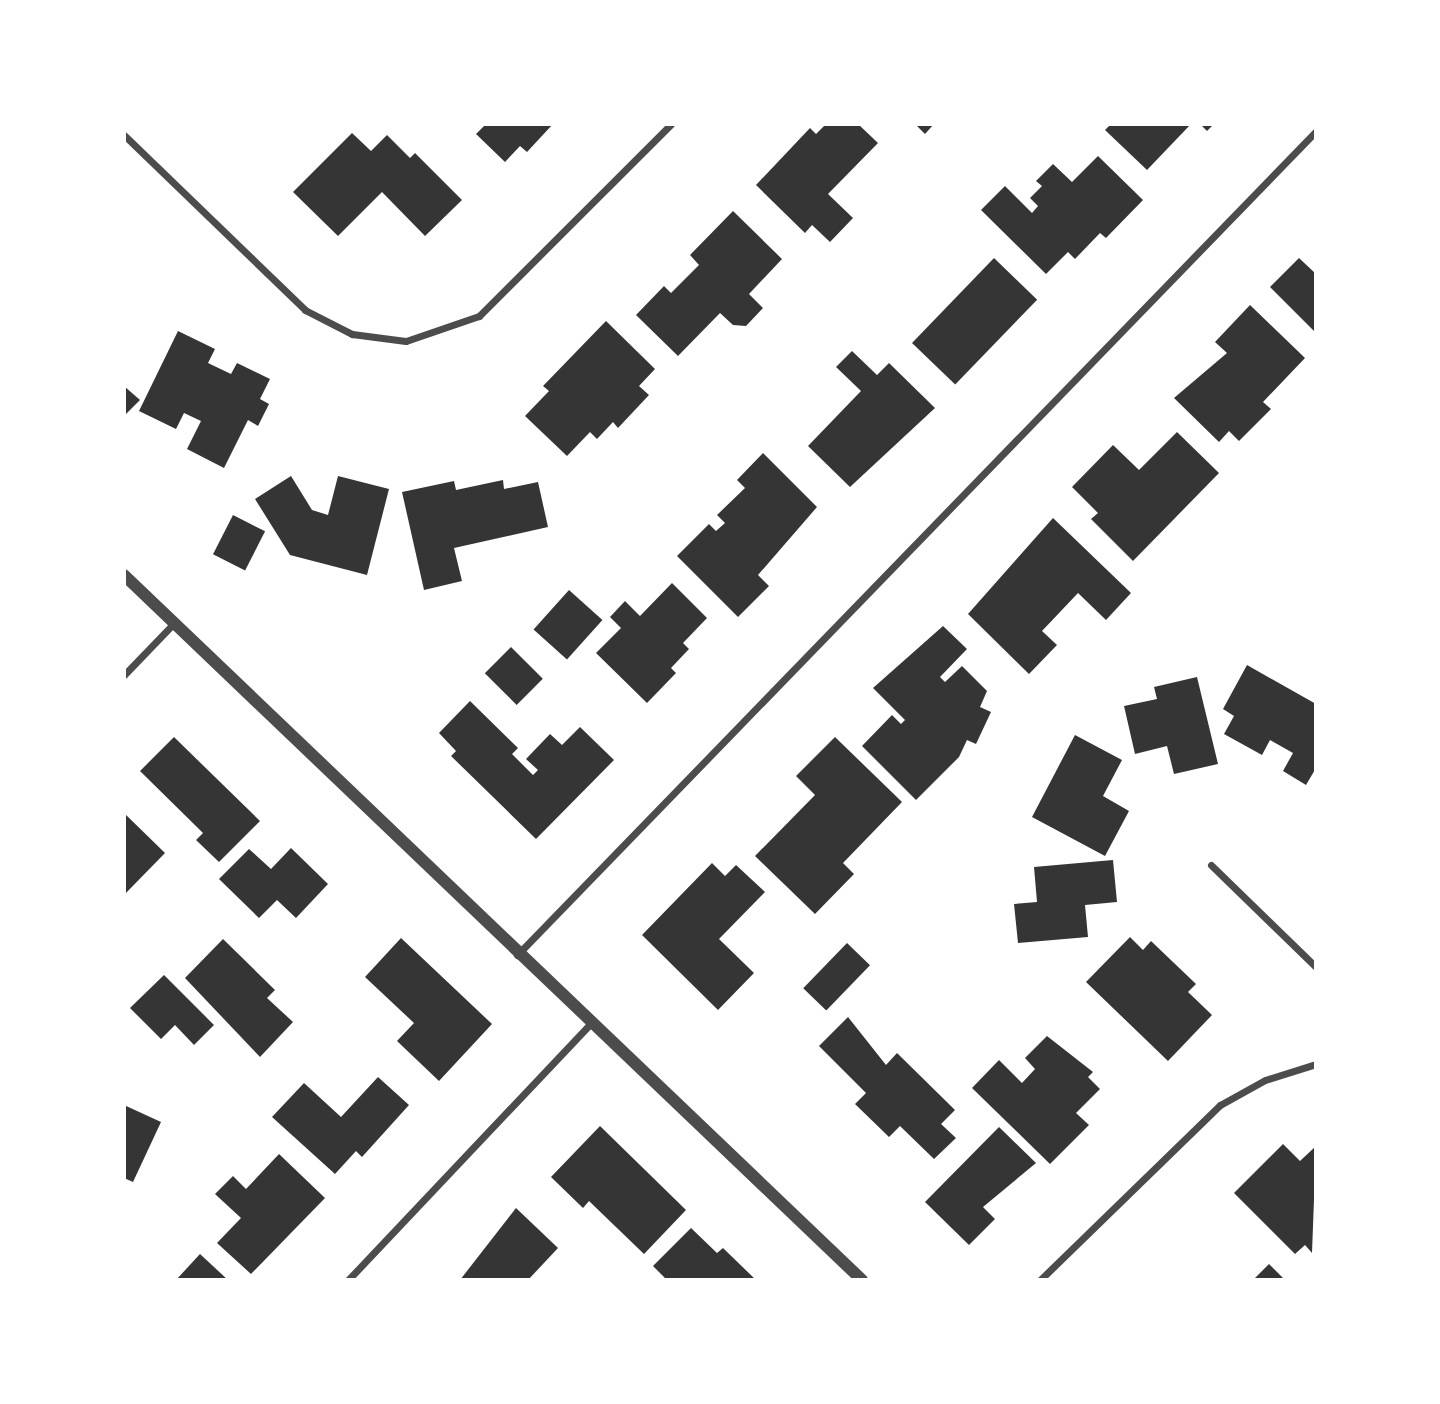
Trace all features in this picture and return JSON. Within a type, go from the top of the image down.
[{"type":"street","points":[[124,135],[285,293],[326,324],[378,340],[430,336],[479,316],[499,299],[671,124]]},
{"type":"street","points":[[517,955],[1316,131]]},
{"type":"street","points":[[124,575],[589,1025],[862,1280]]},
{"type":"street","points":[[124,675],[174,623]]},
{"type":"street","points":[[1211,865],[1316,967]]},
{"type":"street","points":[[348,1280],[589,1025]]},
{"type":"street","points":[[1040,1280],[1220,1105],[1265,1080],[1316,1064]]},
{"type":"building","points":[[486,124],[553,124],[527,152],[520,146],[505,162],[476,134]]},
{"type":"building","points":[[826,124],[858,124],[878,143],[828,194],[853,218],[830,242],[812,225],[805,233],[756,185],[810,128],[816,134]]},
{"type":"building","points":[[915,124],[934,124],[925,134]]},
{"type":"building","points":[[1111,124],[1191,124],[1147,170],[1105,130]]},
{"type":"building","points":[[1200,124],[1214,124],[1207,131]]},
{"type":"building","points":[[352,133],[371,151],[387,135],[410,158],[415,153],[462,200],[425,236],[382,192],[338,236],[293,192]]},
{"type":"building","points":[[1098,156],[1143,200],[1106,238],[1100,233],[1075,259],[1068,252],[1046,274],[981,210],[1005,186],[1032,213],[1038,206],[1030,198],[1042,186],[1036,181],[1053,164],[1072,182]]},
{"type":"building","points":[[733,211],[782,259],[749,294],[763,308],[746,326],[733,325],[720,313],[678,356],[636,315],[664,286],[671,293],[699,265],[690,255]]},
{"type":"building","points":[[994,258],[1037,300],[955,385],[912,343]]},
{"type":"building","points":[[1299,258],[1316,274],[1316,333],[1270,287]]},
{"type":"building","points":[[1250,305],[1305,358],[1263,402],[1271,409],[1239,441],[1229,431],[1219,442],[1174,398],[1227,353],[1215,342]]},
{"type":"building","points":[[606,321],[655,369],[639,386],[649,395],[618,428],[613,422],[597,439],[590,432],[567,456],[525,416],[549,391],[543,386]]},
{"type":"building","points":[[178,331],[215,349],[208,363],[231,374],[237,363],[270,379],[260,399],[269,404],[258,426],[248,420],[224,468],[187,449],[201,421],[184,413],[176,429],[139,411]]},
{"type":"building","points":[[852,351],[877,375],[889,363],[935,408],[850,487],[808,446],[861,391],[836,367]]},
{"type":"building","points":[[124,386],[140,400],[124,416]]},
{"type":"building","points":[[1177,432],[1219,473],[1133,561],[1091,519],[1098,513],[1072,487],[1113,445],[1139,470]]},
{"type":"building","points":[[763,453],[817,507],[758,575],[769,586],[738,617],[677,556],[709,524],[716,531],[725,523],[717,515],[745,488],[737,480]]},
{"type":"building","points":[[291,476],[312,510],[328,515],[338,476],[389,489],[367,575],[290,555],[255,499]]},
{"type":"building","points":[[503,480],[504,489],[538,482],[548,527],[454,548],[462,581],[424,590],[402,492],[454,481],[456,490]]},
{"type":"building","points":[[233,515],[265,531],[245,571],[213,554]]},
{"type":"building","points":[[1053,518],[1131,593],[1106,620],[1078,593],[1042,631],[1057,645],[1029,674],[968,614]]},
{"type":"building","points":[[672,583],[707,618],[683,643],[689,649],[671,668],[676,673],[647,703],[596,653],[621,628],[610,617],[625,601],[640,616]]},
{"type":"building","points":[[569,590],[602,620],[567,659],[534,629]]},
{"type":"building","points":[[943,626],[967,649],[940,677],[945,682],[962,666],[987,691],[980,707],[991,712],[976,744],[967,740],[959,757],[916,800],[862,746],[892,715],[901,724],[905,720],[873,688]]},
{"type":"building","points":[[511,647],[543,679],[517,705],[485,673]]},
{"type":"building","points":[[1247,665],[1316,704],[1316,768],[1306,785],[1283,771],[1293,753],[1270,740],[1262,755],[1224,734],[1234,716],[1223,709]]},
{"type":"building","points":[[1197,677],[1218,764],[1174,774],[1167,746],[1135,754],[1124,706],[1157,699],[1154,687]]},
{"type":"building","points":[[470,701],[518,748],[512,754],[533,775],[538,770],[526,759],[550,734],[562,745],[580,727],[614,760],[536,839],[451,756],[456,751],[439,733]]},
{"type":"building","points":[[1075,735],[1122,760],[1103,796],[1129,811],[1105,856],[1032,817]]},
{"type":"building","points":[[174,737],[260,821],[219,862],[196,840],[203,833],[140,771]]},
{"type":"building","points":[[835,737],[902,802],[843,863],[854,874],[815,914],[755,856],[815,795],[796,776]]},
{"type":"building","points":[[124,813],[165,853],[124,895]]},
{"type":"building","points":[[291,848],[328,884],[296,918],[277,900],[259,918],[219,879],[249,849],[271,869]]},
{"type":"building","points":[[1113,860],[1117,902],[1085,905],[1088,937],[1018,943],[1014,904],[1037,902],[1034,867]]},
{"type":"building","points":[[712,863],[725,876],[736,865],[765,892],[719,939],[754,973],[718,1010],[642,935]]},
{"type":"building","points":[[1130,937],[1143,950],[1151,941],[1196,984],[1188,992],[1212,1015],[1168,1061],[1086,982]]},
{"type":"building","points":[[401,938],[492,1024],[439,1081],[397,1041],[414,1023],[365,977]]},
{"type":"building","points":[[223,939],[275,990],[267,998],[293,1022],[260,1057],[185,978]]},
{"type":"building","points":[[847,943],[870,965],[826,1011],[803,988]]},
{"type":"building","points":[[164,975],[214,1025],[194,1045],[175,1025],[161,1039],[130,1008]]},
{"type":"building","points":[[848,1017],[886,1065],[897,1053],[955,1110],[941,1124],[956,1138],[934,1159],[900,1126],[889,1137],[855,1104],[866,1093],[819,1046]]},
{"type":"building","points":[[1047,1036],[1093,1072],[1088,1077],[1100,1089],[1076,1113],[1089,1125],[1050,1164],[972,1088],[999,1060],[1022,1083],[1035,1069],[1025,1058]]},
{"type":"building","points":[[378,1077],[409,1105],[362,1157],[356,1151],[335,1174],[272,1117],[304,1083],[341,1117]]},
{"type":"building","points":[[124,1105],[161,1122],[133,1182],[124,1178]]},
{"type":"building","points":[[600,1126],[686,1210],[644,1254],[589,1201],[583,1208],[551,1177]]},
{"type":"building","points":[[999,1127],[1036,1163],[983,1207],[995,1219],[969,1245],[925,1202]]},
{"type":"building","points":[[1283,1144],[1300,1161],[1316,1146],[1312,1253],[1305,1245],[1295,1254],[1234,1193]]},
{"type":"building","points":[[279,1154],[325,1198],[251,1274],[217,1243],[241,1218],[215,1194],[233,1176],[246,1189]]},
{"type":"building","points":[[516,1208],[558,1248],[528,1280],[460,1280]]},
{"type":"building","points":[[691,1228],[717,1253],[723,1248],[756,1280],[667,1280],[653,1266]]},
{"type":"building","points":[[200,1254],[228,1280],[176,1280]]},
{"type":"building","points":[[1269,1264],[1285,1280],[1253,1280]]}]
